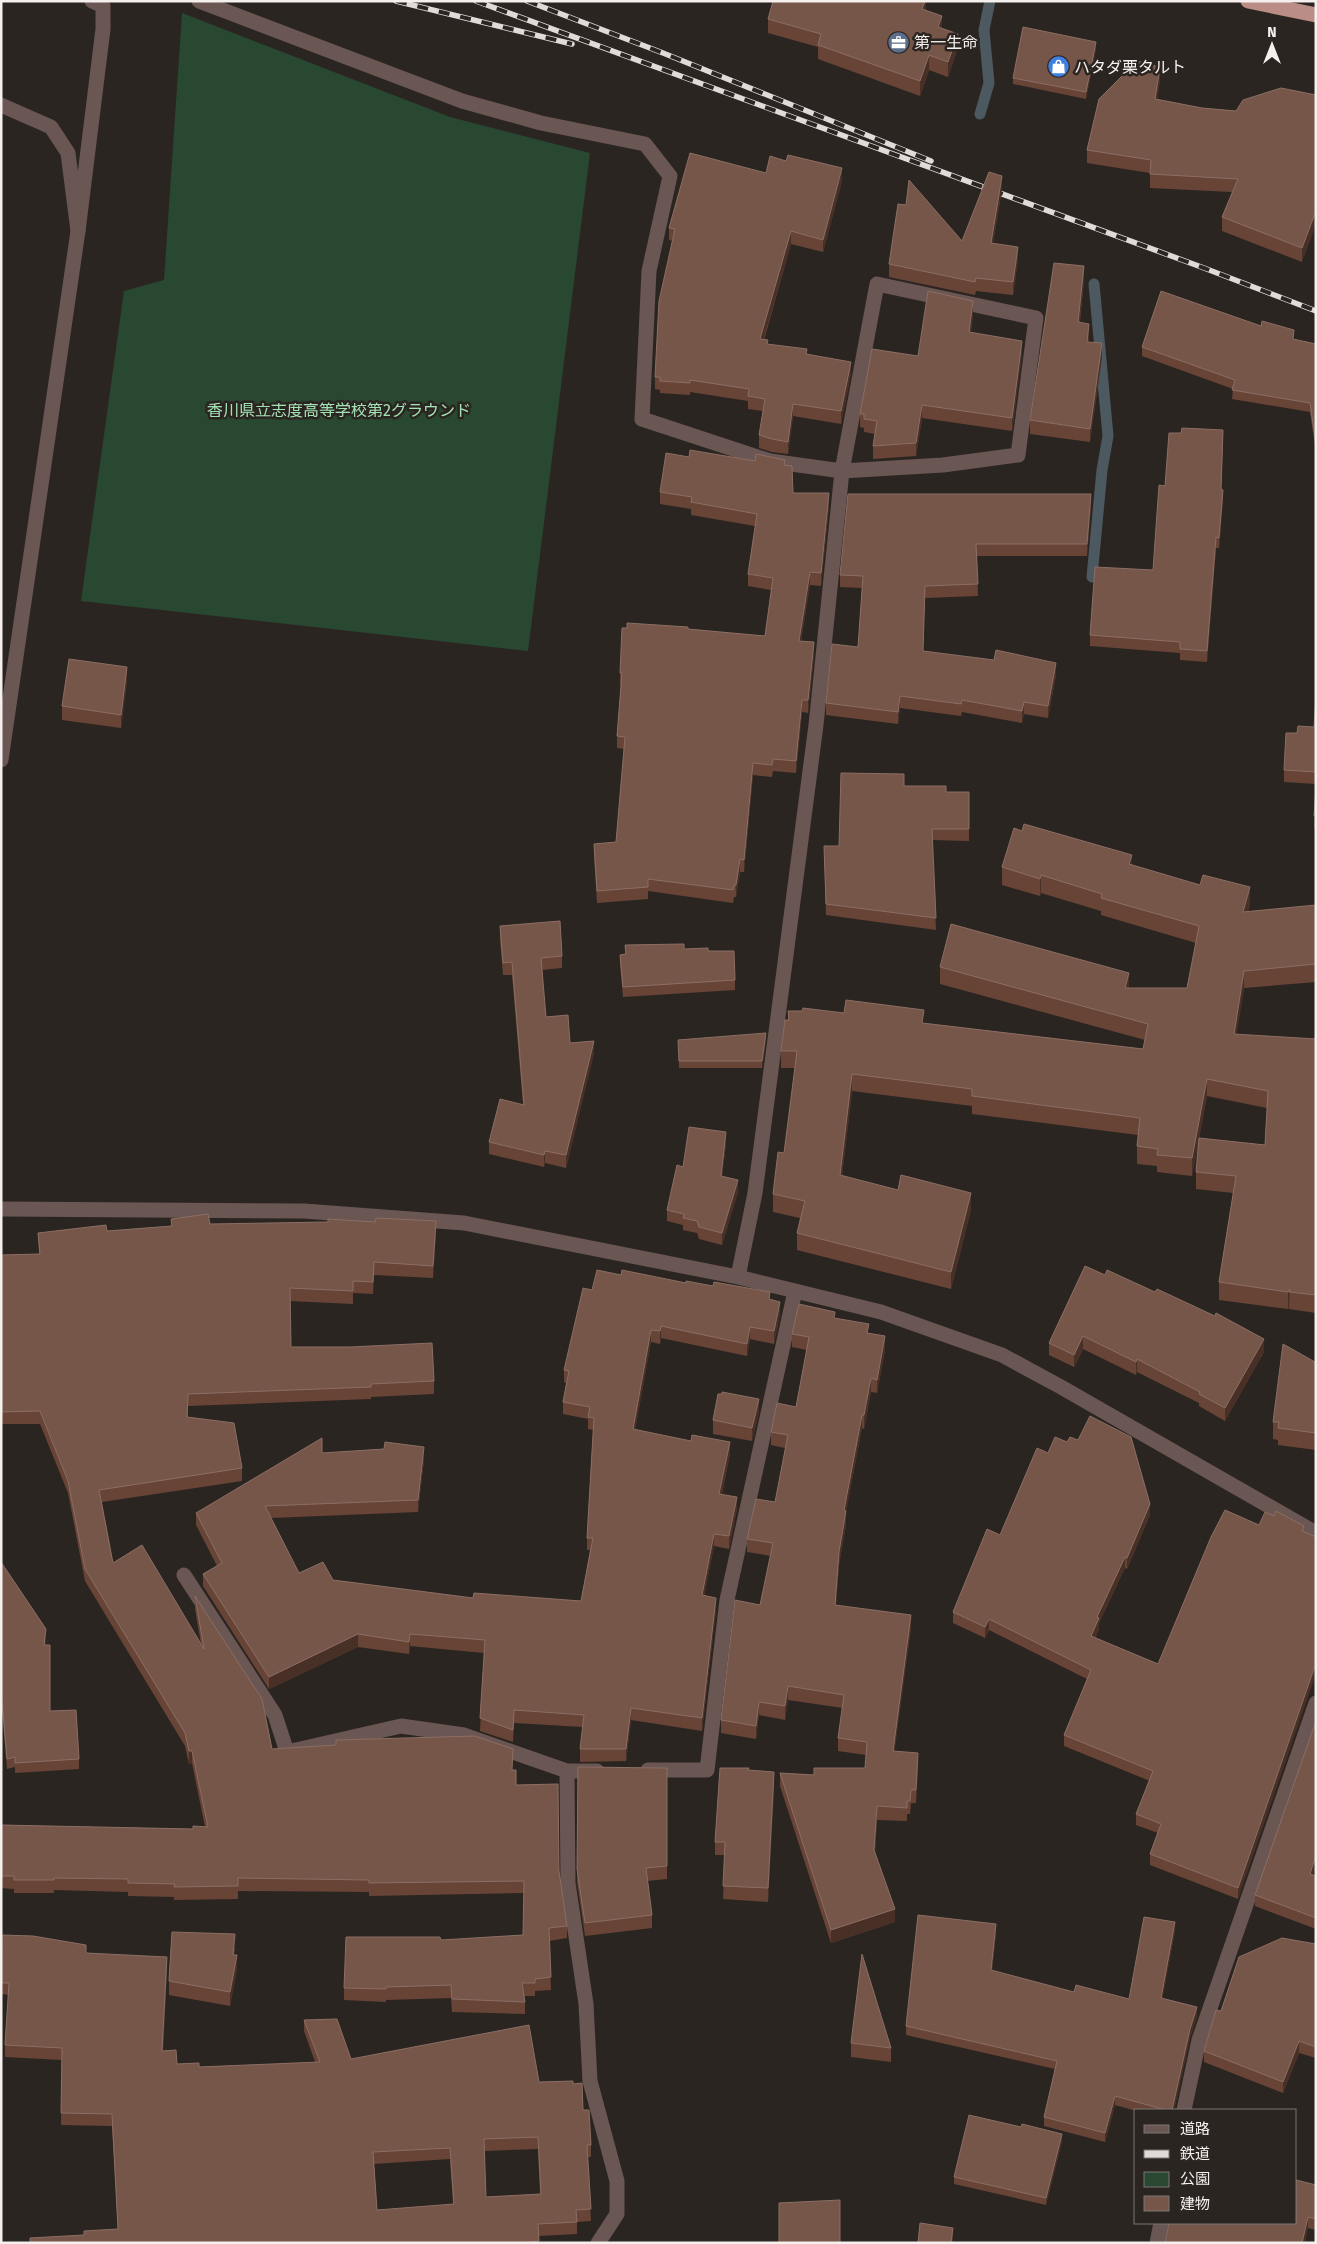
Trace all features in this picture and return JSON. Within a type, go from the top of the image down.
[{"type":"highway","points":[[1248,1],[1316,15]]},
{"type":"street","points":[[199,1],[462,101],[541,123],[645,144],[670,176],[649,271],[642,419],[770,461],[842,470],[943,465],[1018,455],[1036,318],[877,284],[842,470],[816,725],[756,1193],[738,1277]]},
{"type":"street","points":[[1,760],[78,231],[103,29],[104,3]]},
{"type":"street","points":[[1,105],[52,127],[68,153],[78,231]]},
{"type":"street","points":[[1,1209],[304,1211],[464,1223],[738,1277],[881,1312],[1002,1356],[1061,1387],[1316,1533]]},
{"type":"street","points":[[632,1770],[707,1770],[727,1600],[795,1291]]},
{"type":"street","points":[[184,1575],[275,1715],[287,1752],[401,1726],[464,1735],[567,1771],[613,1771]]},
{"type":"street","points":[[1184,2109],[1199,2040],[1316,1703]]},
{"type":"street","points":[[567,1771],[568,1883],[586,2004],[590,2081],[617,2181],[617,2214],[598,2243]]},
{"type":"street","points":[[1157,2243],[1161,2224]]},
{"type":"green space","name":"香川県立志度高等学校第2グラウンド","points":[[182,13],[450,117],[590,153],[528,651],[81,601],[124,291],[164,280]]},
{"type":"building","points":[[773,1],[925,1],[922,9],[942,16],[938,27],[958,34],[948,62],[929,55],[920,81],[818,45],[821,34],[768,19]]},
{"type":"building","points":[[1023,27],[1096,42],[1086,92],[1013,78]]},
{"type":"building","points":[[1137,61],[1160,67],[1155,99],[1202,108],[1236,111],[1243,100],[1281,88],[1316,95],[1316,211],[1302,248],[1222,217],[1238,179],[1150,174],[1151,160],[1087,150],[1099,99]]},
{"type":"building","points":[[690,153],[766,173],[770,156],[786,161],[788,155],[842,168],[823,240],[791,231],[760,339],[768,340],[767,344],[807,349],[806,354],[851,362],[841,411],[793,404],[788,442],[759,435],[765,399],[748,396],[749,389],[690,380],[690,383],[660,381],[660,377],[655,377],[659,301],[675,229],[669,228]]},
{"type":"building","points":[[989,172],[1002,176],[991,243],[1018,247],[1013,282],[976,278],[975,282],[889,264],[898,204],[906,205],[909,180],[962,241]]},
{"type":"building","points":[[1054,263],[1084,266],[1078,322],[1089,324],[1087,342],[1102,343],[1090,429],[1030,420]]},
{"type":"building","points":[[928,291],[973,301],[969,332],[1022,341],[1012,418],[922,405],[916,443],[873,446],[877,421],[864,419],[864,414],[860,414],[872,349],[918,356]]},
{"type":"building","points":[[1161,291],[1261,326],[1262,321],[1294,330],[1293,339],[1316,344],[1316,444],[1310,403],[1232,390],[1235,380],[1142,347]]},
{"type":"building","points":[[1182,428],[1223,430],[1221,489],[1223,490],[1219,538],[1216,537],[1207,651],[1180,649],[1180,642],[1090,635],[1095,567],[1153,570],[1159,485],[1165,486],[1169,433],[1181,433]]},
{"type":"building","points":[[690,450],[755,461],[756,454],[785,460],[784,465],[792,466],[793,493],[829,493],[821,573],[810,572],[799,641],[814,642],[808,700],[802,700],[796,761],[773,759],[772,765],[753,763],[744,860],[740,859],[736,885],[734,885],[733,890],[648,879],[648,887],[597,891],[594,844],[616,842],[625,737],[617,736],[622,673],[620,673],[622,628],[627,628],[627,623],[688,627],[688,629],[765,636],[773,578],[748,574],[757,514],[691,502],[692,497],[660,492],[666,453],[689,457]]},
{"type":"building","points":[[848,494],[1091,494],[1087,544],[976,544],[978,584],[925,586],[923,651],[994,660],[996,650],[1056,663],[1048,706],[1024,702],[1022,711],[962,700],[961,704],[900,696],[898,712],[826,703],[832,644],[858,647],[863,576],[840,575]]},
{"type":"building","points":[[69,659],[127,667],[121,715],[62,706]]},
{"type":"building","points":[[1316,697],[1316,772],[1284,770],[1286,733],[1297,733],[1298,726],[1314,727]]},
{"type":"building","points":[[841,773],[904,774],[904,786],[946,786],[946,792],[969,792],[969,829],[932,829],[936,918],[826,904],[824,846],[839,846]]},
{"type":"building","points":[[1316,787],[1316,816],[1314,816]]},
{"type":"building","points":[[1024,824],[1132,855],[1129,864],[1200,885],[1203,875],[1250,887],[1243,912],[1316,905],[1316,964],[1244,971],[1234,1034],[1316,1039],[1316,1295],[1289,1292],[1290,1289],[1288,1292],[1219,1282],[1236,1176],[1196,1172],[1199,1138],[1265,1145],[1268,1091],[1207,1079],[1192,1158],[1157,1155],[1158,1149],[1137,1146],[1140,1118],[972,1096],[972,1089],[852,1074],[840,1175],[898,1190],[901,1175],[971,1193],[951,1272],[797,1233],[805,1201],[773,1194],[778,1152],[784,1153],[797,1051],[781,1051],[785,1020],[789,1020],[788,1011],[802,1011],[803,1008],[844,1013],[846,1000],[924,1010],[922,1023],[1143,1049],[1148,1024],[940,967],[951,924],[1129,973],[1125,988],[1187,988],[1199,926],[1101,898],[1102,894],[1041,875],[1040,879],[1002,867],[1014,828],[1022,831]]},
{"type":"building","points":[[560,921],[562,956],[541,958],[546,1017],[568,1015],[570,1043],[594,1041],[566,1155],[545,1151],[544,1155],[489,1142],[500,1099],[524,1105],[512,962],[503,963],[500,926]]},
{"type":"building","points":[[684,944],[684,949],[708,948],[708,951],[734,951],[735,980],[623,987],[620,955],[626,954],[625,945]]},
{"type":"building","points":[[766,1033],[762,1061],[679,1061],[678,1040]]},
{"type":"building","points":[[689,1127],[726,1132],[721,1176],[738,1180],[722,1233],[699,1227],[697,1221],[683,1218],[684,1214],[667,1210],[677,1165],[683,1167]]},
{"type":"building","points":[[208,1214],[210,1224],[328,1222],[328,1219],[375,1222],[376,1218],[436,1221],[433,1266],[374,1262],[373,1282],[353,1281],[353,1291],[290,1288],[291,1347],[350,1347],[432,1343],[434,1381],[371,1384],[371,1387],[188,1394],[187,1417],[234,1423],[242,1468],[99,1490],[113,1563],[142,1545],[204,1649],[195,1596],[262,1699],[272,1749],[336,1745],[336,1740],[475,1736],[513,1749],[512,1770],[516,1770],[516,1785],[558,1784],[559,1871],[567,1926],[549,1928],[551,1977],[535,1979],[535,1983],[522,1983],[525,2002],[452,1999],[451,1985],[386,1987],[386,1989],[344,1988],[346,1937],[440,1937],[441,1940],[523,1935],[524,1881],[369,1883],[369,1880],[238,1878],[238,1886],[174,1887],[175,1884],[128,1883],[128,1879],[54,1878],[54,1880],[14,1880],[14,1876],[1,1876],[1,1825],[193,1829],[193,1826],[208,1827],[192,1751],[189,1751],[185,1733],[85,1569],[68,1481],[40,1411],[1,1412],[1,1255],[40,1254],[38,1233],[106,1225],[107,1231],[172,1226],[171,1219]]},
{"type":"building","points":[[1085,1266],[1105,1275],[1107,1270],[1155,1292],[1157,1289],[1215,1316],[1216,1313],[1264,1339],[1225,1408],[1199,1394],[1200,1392],[1137,1359],[1136,1362],[1083,1336],[1074,1355],[1049,1343]]},
{"type":"building","points":[[597,1270],[621,1275],[622,1270],[686,1283],[686,1281],[713,1286],[714,1282],[770,1292],[769,1299],[780,1302],[774,1331],[750,1327],[747,1344],[661,1326],[660,1331],[651,1330],[633,1429],[691,1441],[692,1435],[730,1442],[719,1494],[737,1497],[729,1536],[714,1534],[702,1595],[716,1598],[702,1718],[631,1708],[626,1749],[580,1749],[584,1715],[514,1710],[513,1730],[480,1718],[485,1640],[410,1634],[409,1642],[358,1634],[269,1677],[203,1574],[222,1563],[196,1513],[322,1438],[322,1453],[384,1449],[385,1442],[424,1447],[418,1500],[265,1506],[299,1573],[323,1562],[333,1580],[473,1598],[474,1593],[581,1601],[593,1538],[587,1538],[594,1418],[588,1417],[590,1407],[563,1402],[569,1371],[564,1370],[583,1288],[592,1290]]},
{"type":"building","points":[[799,1304],[835,1312],[834,1318],[869,1324],[867,1333],[885,1336],[877,1380],[871,1378],[864,1415],[862,1415],[844,1510],[846,1511],[839,1552],[835,1605],[911,1615],[893,1751],[918,1753],[916,1790],[911,1790],[910,1801],[907,1801],[907,1808],[877,1806],[874,1850],[895,1909],[831,1930],[780,1773],[814,1775],[814,1768],[865,1768],[867,1742],[838,1738],[844,1695],[788,1686],[785,1706],[759,1702],[756,1726],[721,1720],[735,1600],[760,1605],[773,1543],[747,1539],[756,1499],[775,1502],[788,1435],[771,1432],[777,1403],[796,1407],[809,1337],[792,1334]]},
{"type":"building","points":[[1283,1344],[1315,1362],[1316,1360],[1316,1433],[1278,1428],[1279,1422],[1273,1422]]},
{"type":"building","points":[[722,1392],[759,1399],[752,1428],[713,1420],[718,1394],[722,1394]]},
{"type":"building","points":[[1090,1416],[1131,1437],[1150,1504],[1127,1558],[1125,1557],[1097,1617],[1099,1618],[1091,1636],[1158,1664],[1211,1537],[1225,1510],[1259,1525],[1265,1512],[1274,1516],[1276,1511],[1304,1526],[1302,1531],[1316,1537],[1316,1547],[1314,1550],[1316,1550],[1316,1663],[1238,1888],[1150,1854],[1161,1824],[1136,1814],[1153,1771],[1064,1735],[1091,1670],[989,1619],[985,1627],[953,1612],[987,1529],[1000,1535],[1037,1448],[1048,1453],[1055,1437],[1067,1442],[1070,1437],[1078,1440]]},
{"type":"building","points":[[1,1562],[46,1629],[44,1645],[50,1645],[50,1711],[76,1710],[79,1759],[15,1763],[15,1757],[7,1759],[1,1689]]},
{"type":"building","points":[[1316,1721],[1316,1855],[1310,1874],[1316,1876],[1316,1918],[1255,1895]]},
{"type":"building","points":[[578,1767],[667,1768],[667,1866],[646,1868],[652,1915],[585,1923],[577,1869]]},
{"type":"building","points":[[720,1768],[749,1768],[748,1770],[774,1772],[768,1888],[723,1886],[725,1842],[715,1842]]},
{"type":"building","points":[[918,1915],[996,1924],[991,1970],[1074,1992],[1076,1985],[1129,1999],[1144,1917],[1175,1922],[1161,1998],[1197,2007],[1190,2029],[1172,2109],[1162,2109],[1115,2096],[1105,2133],[1044,2117],[1057,2061],[906,2026]]},
{"type":"building","points":[[172,1932],[235,1934],[233,1955],[237,1955],[230,1992],[169,1981]]},
{"type":"building","points":[[2,1935],[33,1936],[86,1945],[86,1953],[167,1957],[162,2051],[176,2050],[177,2064],[199,2063],[199,2067],[320,2062],[304,2020],[337,2019],[351,2059],[529,2025],[539,2082],[573,2081],[573,2084],[582,2083],[583,2110],[589,2110],[591,2145],[587,2145],[591,2209],[576,2210],[577,2222],[538,2224],[539,2241],[530,2243],[30,2243],[30,2238],[84,2235],[84,2231],[118,2229],[112,2114],[61,2113],[62,2048],[5,2045],[9,1983],[1,1983]],"holes":[[[538,2137],[541,2194],[486,2197],[484,2139]],[[450,2148],[454,2204],[377,2210],[373,2152]]]},
{"type":"building","points":[[1282,1938],[1316,1944],[1316,2047],[1299,2041],[1283,2082],[1204,2051],[1216,2010],[1221,2011],[1239,1957]]},
{"type":"building","points":[[862,1954],[891,2048],[851,2043]]},
{"type":"building","points":[[969,2115],[1021,2127],[1022,2124],[1062,2134],[1046,2198],[954,2177]]},
{"type":"building","points":[[1297,2180],[1316,2185],[1316,2219],[1308,2217],[1302,2243],[1165,2243],[1169,2224],[1297,2224]]},
{"type":"building","points":[[840,2200],[840,2243],[779,2243],[779,2203]]},
{"type":"building","points":[[920,2223],[953,2228],[951,2243],[918,2243]]},
{"type":"waterway","points":[[980,114],[989,83],[984,30],[990,1]]},
{"type":"waterway","points":[[1092,577],[1102,470],[1108,436],[1094,284]]},
{"type":"railway","points":[[396,1],[572,44]]},
{"type":"railway","points":[[476,1],[1204,268],[1316,311]]},
{"type":"railway","points":[[527,1],[663,53],[931,161]]},
{"type":"place","name":"第一生命","points":[[898,42]]},
{"type":"place","name":"ハタダ栗タルト","points":[[1058,67]]}]
